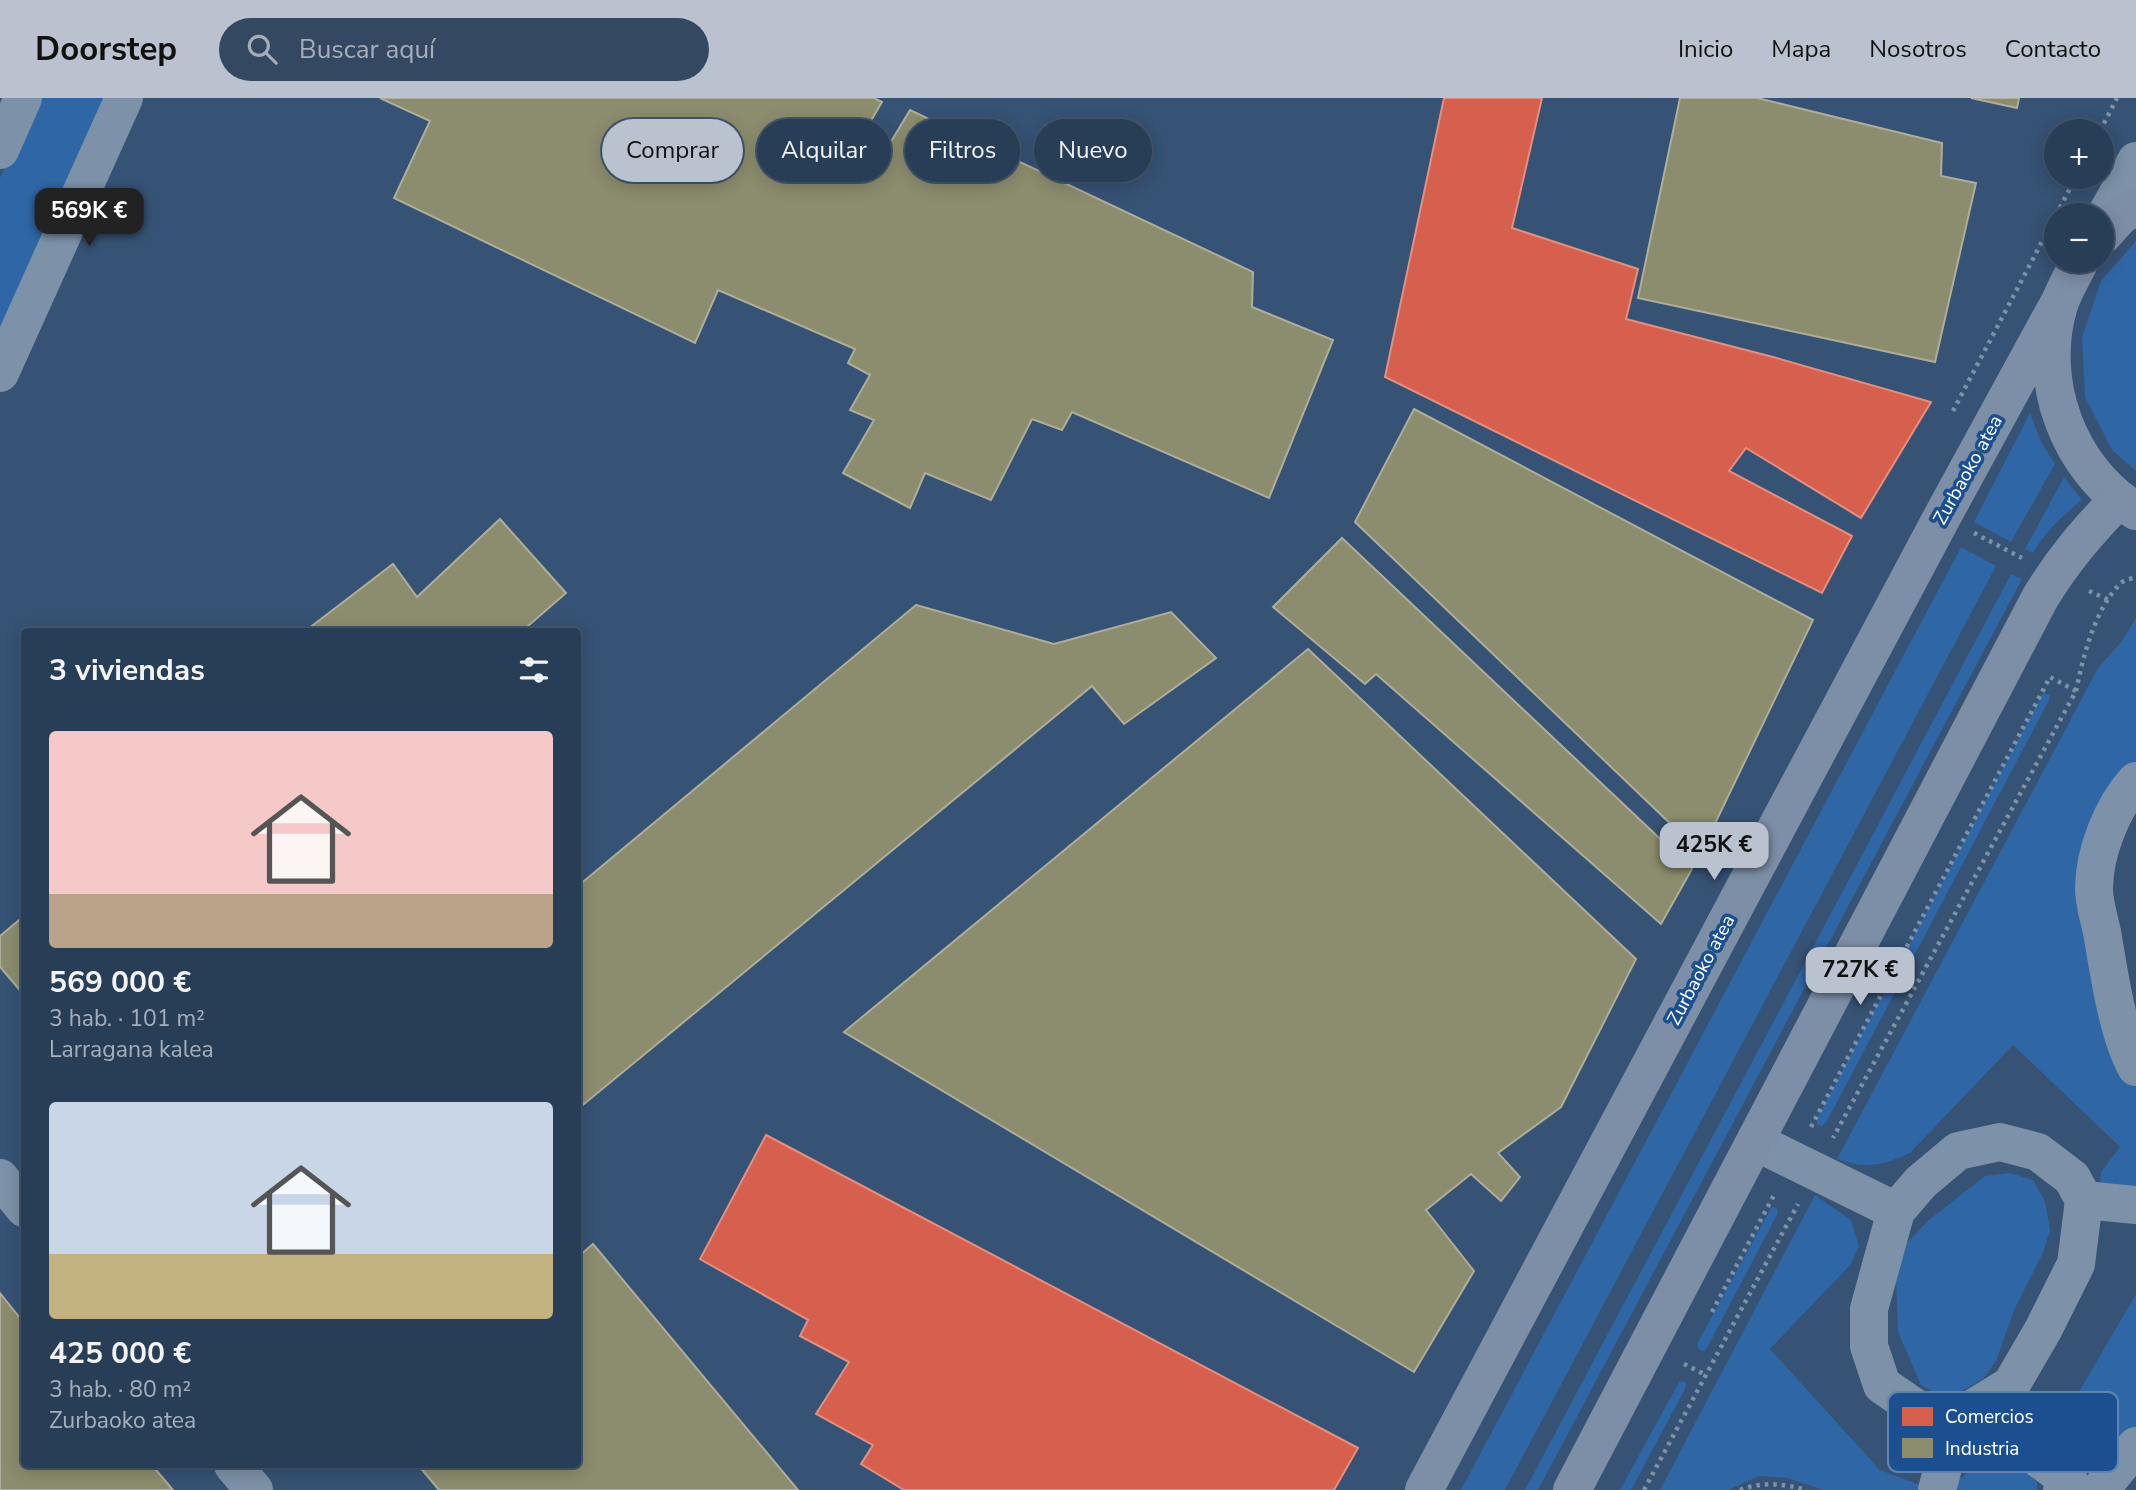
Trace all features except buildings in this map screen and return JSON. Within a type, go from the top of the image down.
[{"type":"main road","points":[[2114,223],[2121,215],[2136,207]]},
{"type":"main road","points":[[1572,1490],[2040,598],[2085,534],[2127,506],[2078,454],[2062,420],[2053,381],[2052,342],[2059,303],[2074,273]]},
{"type":"main road","name":"Zurbaoko atea","points":[[1424,1490],[1942,517],[2059,303]]},
{"type":"street","points":[[0,150],[23,98]]},
{"type":"street","points":[[0,373],[124,98]]},
{"type":"street","points":[[2113,203],[2136,161]]},
{"type":"street","points":[[2136,781],[2118,804],[2101,844],[2094,890],[2110,979],[2129,1053],[2136,1067]]},
{"type":"street","points":[[1756,1142],[1896,1210]]},
{"type":"street","points":[[1892,1392],[1882,1385],[1869,1346],[1869,1309],[1896,1210],[1921,1182],[1958,1151],[2000,1142],[2038,1152],[2072,1178],[2084,1200],[2076,1264],[2043,1330],[2011,1385],[1998,1392]]},
{"type":"street","points":[[0,1178],[21,1204]]},
{"type":"street","points":[[2084,1200],[2136,1205]]},
{"type":"street","points":[[2118,1459],[2136,1446]]},
{"type":"street","points":[[236,1468],[254,1490]]},
{"type":"street","points":[[1937,1490],[1943,1472]]},
{"type":"street","points":[[2054,1472],[2077,1488],[2099,1472]]},
{"type":"path","points":[[2106,119],[2117,98]]},
{"type":"path","points":[[1710,1316],[1805,1165],[2076,691],[2099,613],[2122,582],[2136,577]]},
{"type":"path","points":[[1644,1490],[1706,1375],[1805,1165],[2050,677],[2076,691]]},
{"type":"path","points":[[1678,1376],[1684,1364],[1706,1375]]},
{"type":"path","points":[[1740,1490],[1768,1484],[1807,1490]]},
{"type":"shaded area","points":[[37,98],[105,98],[0,329],[0,178]]},
{"type":"shaded area","points":[[2136,241],[2136,471],[2112,450],[2085,397],[2082,337],[2101,281],[2108,273],[2114,273],[2114,266]]},
{"type":"shaded area","points":[[2030,413],[2041,442],[2055,464],[2011,542],[1974,522]]},
{"type":"shaded area","points":[[2064,477],[2082,500],[2055,524],[2033,553],[2025,549]]},
{"type":"shaded area","points":[[1961,547],[1996,566],[1505,1490],[1461,1490]]},
{"type":"shaded area","points":[[2011,574],[2022,579],[1538,1490],[1525,1490]]},
{"type":"shaded area","points":[[2136,618],[2136,772],[2097,834],[2136,1082],[2136,1192],[2100,1184],[2101,1172],[2120,1147],[2013,1045],[1910,1153],[1874,1165],[1837,1159],[2098,668],[2121,642]]},
{"type":"shaded area","points":[[2043,693],[2050,695],[2049,700],[1827,1121],[1822,1126],[1817,1125],[1817,1119]]},
{"type":"shaded area","points":[[2010,1173],[2033,1180],[2045,1201],[2050,1230],[2043,1253],[2015,1308],[1996,1361],[1983,1379],[1962,1391],[1934,1392],[1921,1385],[1898,1332],[1896,1278],[1907,1243],[1930,1219],[1985,1176]]},
{"type":"shaded area","points":[[1815,1195],[1851,1220],[1859,1246],[1851,1264],[1770,1349],[1880,1470],[1920,1485],[1918,1490],[1823,1490],[1787,1478],[1759,1476],[1728,1490],[1660,1490]]},
{"type":"shaded area","points":[[1771,1208],[1778,1210],[1777,1215],[1708,1346],[1704,1351],[1699,1350],[1697,1344]]},
{"type":"shaded area","points":[[2136,1294],[2136,1434],[2118,1450],[2118,1392],[2079,1392]]},
{"type":"shaded area","points":[[1679,1382],[1686,1383],[1685,1389],[1631,1490],[1620,1490]]},
{"type":"shaded area","points":[[1967,1472],[2027,1472],[2037,1482],[2037,1490],[1953,1490],[1957,1476],[1963,1478]]}]
